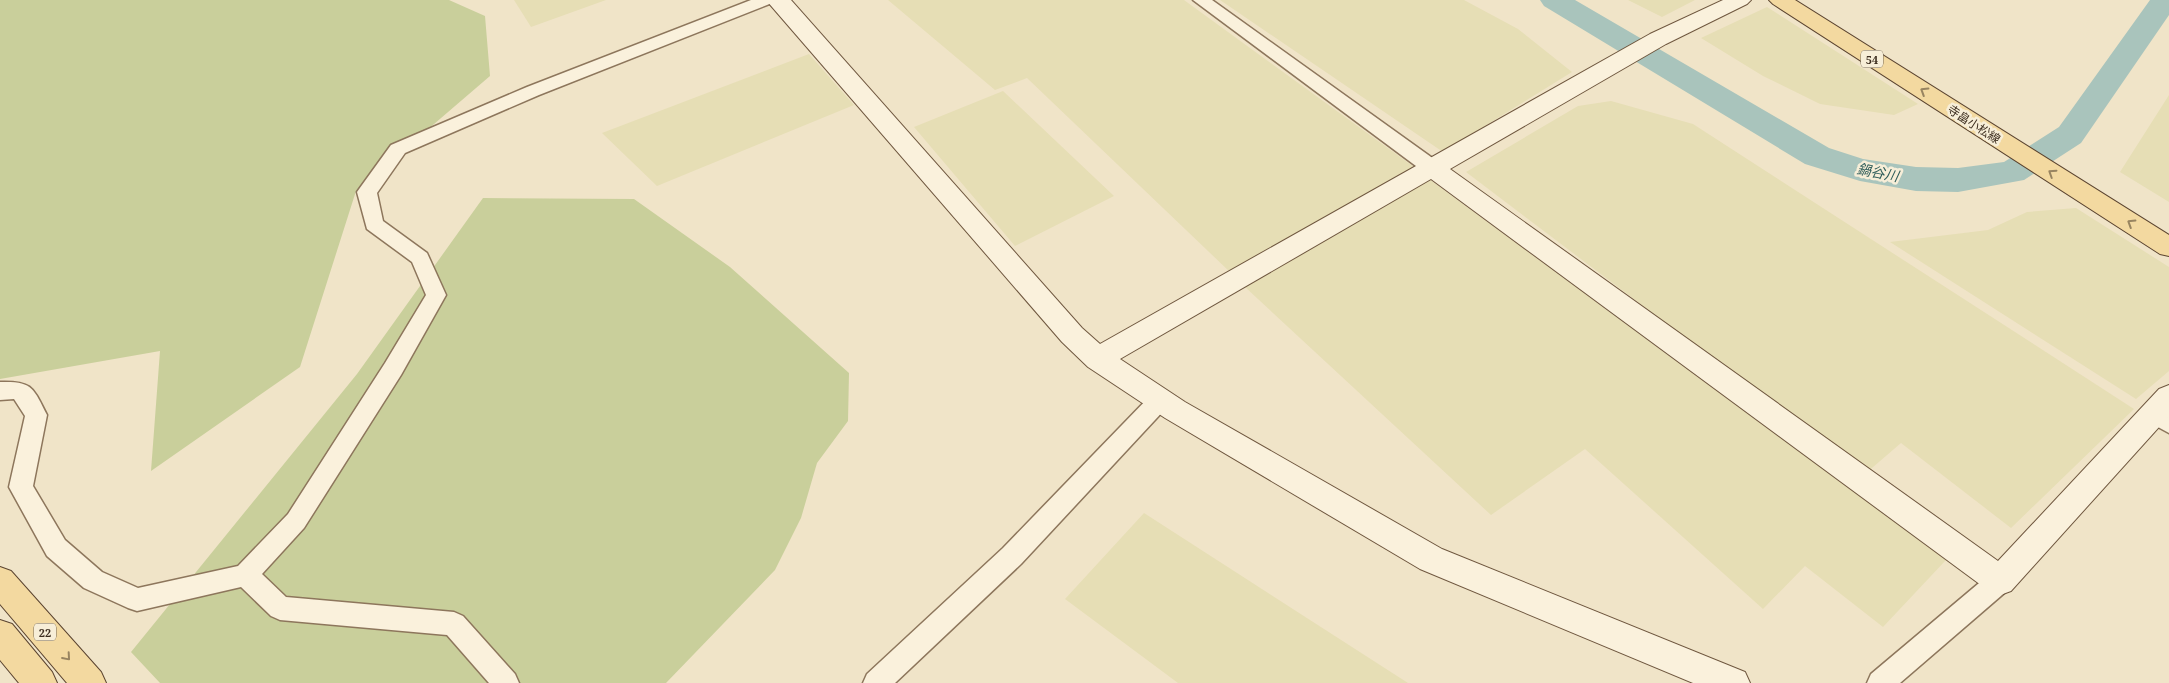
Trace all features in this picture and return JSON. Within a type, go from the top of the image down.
[{"type":"main road","name":"寺畠小松線","points":[[1780,0],[1974,113],[2102,194],[2169,247]]},
{"type":"main road","name":"寺畠小松線","points":[[1810,0],[1974,113]]},
{"type":"main road","name":"寺畠小松線","points":[[2102,194],[2169,226]]},
{"type":"main road","name":"22","points":[[0,580],[89,683]]},
{"type":"main road","points":[[0,635],[40,683]]},
{"type":"street","points":[[1201,0],[2000,581]]},
{"type":"street","points":[[1098,359],[1658,39],[1740,0]]},
{"type":"street","points":[[0,391],[20,390],[36,415],[21,487],[56,548],[93,580],[138,600],[245,575],[296,521],[393,369],[436,295],[420,258],[374,224],[367,192],[398,149],[533,91],[780,1],[1072,335],[1098,359],[1160,400],[1431,559],[1732,683]]},
{"type":"street","points":[[876,683],[1012,556],[1160,400]]},
{"type":"street","points":[[1880,683],[2000,581],[2164,412]]},
{"type":"street","points":[[245,575],[280,608],[454,624],[506,683]]},
{"type":"shaded area","points":[[514,0],[606,0],[531,27]]},
{"type":"shaded area","points":[[888,0],[1184,0],[1414,167],[1231,273],[1027,78],[995,90]]},
{"type":"shaded area","points":[[1220,0],[1464,0],[1518,29],[1572,72],[1443,152]]},
{"type":"shaded area","points":[[1628,0],[1695,0],[1662,17]]},
{"type":"shaded area","points":[[1767,7],[1918,104],[1894,115],[1820,104],[1763,76],[1701,38]]},
{"type":"shaded area","points":[[809,54],[854,105],[657,186],[602,133]]},
{"type":"shaded area","points":[[1003,91],[1114,196],[1015,246],[914,127]]},
{"type":"shaded area","points":[[2169,95],[2169,202],[2120,172]]},
{"type":"shaded area","points":[[1611,101],[1693,124],[2134,409],[2011,528],[1901,443],[1865,474],[1466,172],[1578,106]]},
{"type":"shaded area","points":[[1429,179],[1946,560],[1883,627],[1805,566],[1763,609],[1585,449],[1491,515],[1245,287]]},
{"type":"shaded area","points":[[2076,208],[2169,267],[2169,371],[2136,399],[1890,242],[1988,230],[2027,212]]},
{"type":"shaded area","points":[[1144,513],[1408,683],[1178,683],[1065,599]]},
{"type":"green space","points":[[0,0],[449,0],[485,16],[490,76],[356,191],[300,367],[151,471],[160,351],[0,379]]},
{"type":"green space","points":[[483,198],[634,199],[730,267],[849,373],[848,421],[817,463],[801,518],[775,570],[666,683],[160,683],[131,652],[357,374]]},
{"type":"waterway","name":"鍋谷川","points":[[1554,0],[1817,156],[1860,170],[1916,179],[1958,180],[2012,172],[2070,135],[2165,0]]}]
